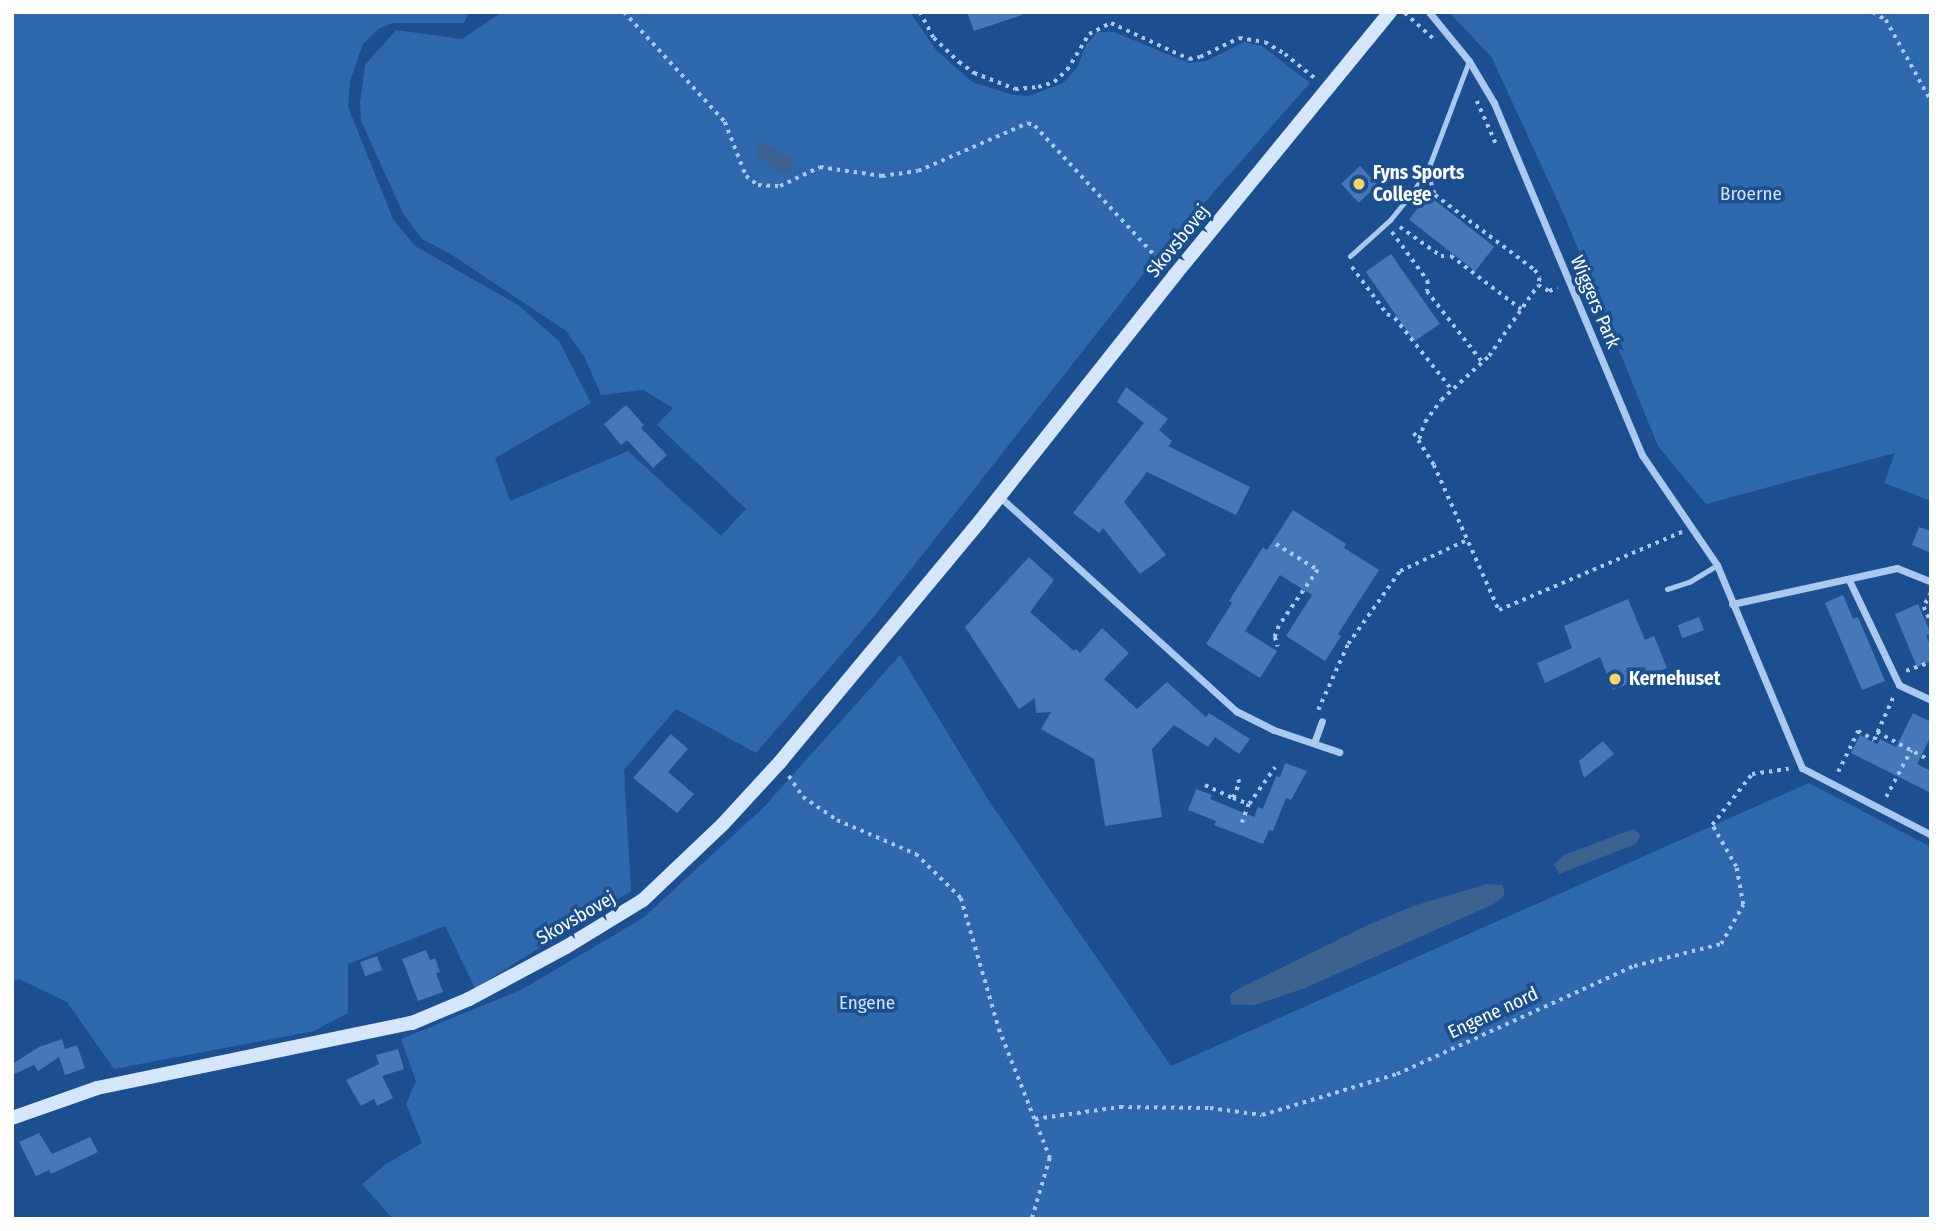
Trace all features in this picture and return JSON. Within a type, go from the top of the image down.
[{"type":"street","name":"Skovsbovej","points":[[12,1118],[97,1088],[412,1023],[469,999],[566,947],[643,901],[723,824],[780,762],[1000,497],[1174,276],[1390,12]]},
{"type":"street","name":"Wiggers Park","points":[[1429,12],[1469,61],[1494,103],[1642,455],[1717,565],[1802,768]]},
{"type":"street","points":[[1000,497],[1236,711],[1274,730],[1339,752]]},
{"type":"street","points":[[1732,604],[1897,568],[1931,582]]},
{"type":"street","points":[[1849,580],[1899,685],[1931,700]]},
{"type":"street","points":[[1314,743],[1322,720]]},
{"type":"street","points":[[1802,768],[1931,835]]},
{"type":"lane","points":[[1350,256],[1388,222],[1423,176],[1469,61]]},
{"type":"lane","points":[[1667,589],[1689,582],[1717,565]]},
{"type":"path","points":[[624,12],[725,122],[746,176],[758,185],[780,186],[820,167],[882,176],[918,171],[1028,123],[1035,126],[1174,276]]},
{"type":"path","points":[[919,12],[934,38],[959,62],[974,73],[1015,89],[1054,82],[1066,70],[1089,34],[1111,23],[1189,59],[1200,57],[1238,38],[1265,42],[1285,54],[1327,88]]},
{"type":"path","points":[[1873,12],[1886,20],[1931,101]]},
{"type":"path","points":[[1418,441],[1424,422],[1452,390],[1483,363],[1538,285],[1540,278],[1535,270],[1435,195],[1431,181],[1423,176]]},
{"type":"path","points":[[1388,222],[1441,256],[1451,256],[1521,309]]},
{"type":"path","points":[[1388,222],[1428,281],[1427,291],[1483,363]]},
{"type":"path","points":[[1350,256],[1348,261],[1387,314],[1395,318],[1452,390]]},
{"type":"path","points":[[1538,285],[1549,291],[1558,288]]},
{"type":"path","points":[[1414,433],[1434,465],[1499,610],[1693,528]]},
{"type":"path","points":[[1322,720],[1317,712],[1348,644],[1399,570],[1466,541]]},
{"type":"path","points":[[1276,544],[1318,570],[1279,626],[1275,637],[1278,647]]},
{"type":"path","points":[[1931,593],[1924,607],[1931,623]]},
{"type":"path","points":[[1894,676],[1931,662]]},
{"type":"path","points":[[1832,784],[1858,732],[1874,740],[1899,685]]},
{"type":"path","points":[[1877,732],[1931,761]]},
{"type":"path","points":[[1881,809],[1911,750]]},
{"type":"path","points":[[780,762],[803,797],[837,820],[916,854],[961,898],[999,1029],[1050,1157],[1031,1219]]},
{"type":"path","points":[[1241,823],[1249,804],[1275,767]]},
{"type":"path","name":"Engene nord","points":[[1035,1119],[1120,1107],[1210,1108],[1262,1115],[1397,1074],[1634,966],[1721,944],[1743,905],[1736,867],[1712,825],[1752,774],[1802,768]]},
{"type":"path","points":[[1233,797],[1239,783],[1237,775]]},
{"type":"path","points":[[1205,785],[1249,804]]},
{"type":"green space","points":[[12,12],[469,12],[464,23],[393,23],[378,29],[363,44],[350,81],[348,107],[393,219],[415,246],[518,305],[559,341],[591,403],[495,458],[510,501],[628,451],[721,536],[746,509],[657,425],[673,408],[643,390],[601,395],[585,358],[566,331],[449,253],[422,239],[403,213],[361,121],[360,103],[365,65],[396,30],[462,39],[502,12],[910,12],[936,50],[972,82],[1013,95],[1029,96],[1063,83],[1077,68],[1086,45],[1097,32],[1114,32],[1189,63],[1206,61],[1244,42],[1262,46],[1310,83],[1160,253],[871,620],[756,753],[676,709],[624,770],[631,891],[475,988],[445,926],[348,964],[348,1013],[314,1031],[114,1069],[67,1002],[19,979],[12,982]]},
{"type":"green space","name":"Broerne","points":[[1449,12],[1931,12],[1931,501],[1884,483],[1895,453],[1706,504],[1658,446],[1565,217],[1492,58]]},
{"type":"green space","name":"Engene","points":[[900,655],[989,801],[1171,1066],[1809,783],[1931,847],[1931,1219],[393,1219],[362,1184],[386,1164],[422,1143],[406,1104],[416,1081],[401,1039],[521,990],[643,918],[764,807]]},
{"type":"shaded area","points":[[765,142],[791,159],[793,167],[789,172],[783,174],[756,155],[758,146]]},
{"type":"shaded area","points":[[1633,829],[1641,835],[1636,844],[1559,874],[1554,864],[1564,855]]},
{"type":"shaded area","points":[[1487,884],[1502,885],[1504,889],[1504,896],[1494,904],[1305,988],[1255,1005],[1231,1005],[1230,995],[1236,990],[1368,925],[1413,906]]},
{"type":"building","points":[[967,12],[1022,12],[1022,15],[974,31]]},
{"type":"building","name":"Fyns Sports College","points":[[1360,166],[1378,185],[1359,203],[1341,184]]},
{"type":"building","points":[[1428,195],[1494,247],[1475,271],[1409,219]]},
{"type":"building","points":[[1391,254],[1440,324],[1414,341],[1366,272]]},
{"type":"building","points":[[1126,387],[1168,419],[1159,430],[1172,441],[1168,446],[1250,487],[1236,515],[1147,472],[1124,502],[1166,555],[1140,574],[1103,528],[1099,533],[1073,513],[1144,423],[1117,402]]},
{"type":"building","points":[[626,405],[644,425],[641,428],[667,455],[653,468],[627,440],[621,445],[604,424]]},
{"type":"building","points":[[1293,510],[1346,544],[1344,548],[1379,570],[1338,634],[1341,636],[1325,661],[1286,636],[1312,595],[1280,575],[1245,631],[1277,651],[1260,678],[1206,644],[1263,547],[1267,550]]},
{"type":"building","points":[[1919,527],[1931,531],[1931,553],[1912,545]]},
{"type":"building","points":[[1029,557],[1054,580],[1030,612],[1074,651],[1076,649],[1080,653],[1102,628],[1129,653],[1104,679],[1137,709],[1167,682],[1206,717],[1209,713],[1250,739],[1239,754],[1215,737],[1208,747],[1174,725],[1152,749],[1162,817],[1105,826],[1094,759],[1041,729],[1051,712],[1036,713],[1035,698],[1019,709],[965,627]]},
{"type":"building","points":[[1843,595],[1853,619],[1858,617],[1885,681],[1862,690],[1825,603]]},
{"type":"building","points":[[1628,599],[1645,640],[1654,636],[1667,668],[1613,690],[1600,657],[1545,683],[1537,663],[1572,648],[1564,626]]},
{"type":"building","points":[[1918,604],[1931,634],[1926,635],[1931,648],[1931,661],[1917,667],[1895,614]]},
{"type":"building","points":[[1699,617],[1704,630],[1683,638],[1678,625]]},
{"type":"building","points":[[1913,713],[1931,722],[1931,736],[1917,764],[1931,771],[1931,793],[1851,753],[1860,735],[1877,744],[1880,739],[1896,747]]},
{"type":"building","points":[[671,734],[688,749],[668,772],[694,794],[677,813],[633,778]]},
{"type":"building","points":[[1603,741],[1614,754],[1584,778],[1579,761]]},
{"type":"building","points":[[1285,763],[1307,771],[1291,800],[1286,798],[1273,831],[1269,830],[1263,844],[1214,825],[1216,821],[1188,810],[1196,789],[1212,795],[1210,799],[1254,817],[1258,807],[1263,809],[1276,776],[1280,777]]},
{"type":"building","points":[[426,950],[430,960],[435,958],[440,972],[436,973],[443,992],[418,1001],[402,959]]},
{"type":"building","points":[[377,956],[382,970],[365,976],[360,962]]},
{"type":"building","points":[[62,1039],[65,1049],[77,1045],[85,1068],[65,1075],[59,1057],[38,1071],[34,1065],[12,1075],[12,1064],[39,1047]]},
{"type":"building","points":[[398,1049],[404,1069],[382,1076],[393,1098],[377,1106],[374,1099],[361,1106],[346,1080],[379,1064],[376,1055]]},
{"type":"building","points":[[39,1133],[52,1154],[90,1137],[98,1152],[51,1174],[49,1170],[36,1176],[19,1142]]},
{"type":"place","name":"Fyns Sports College","points":[[1359,184]]},
{"type":"place","name":"Kernehuset","points":[[1615,679]]}]
